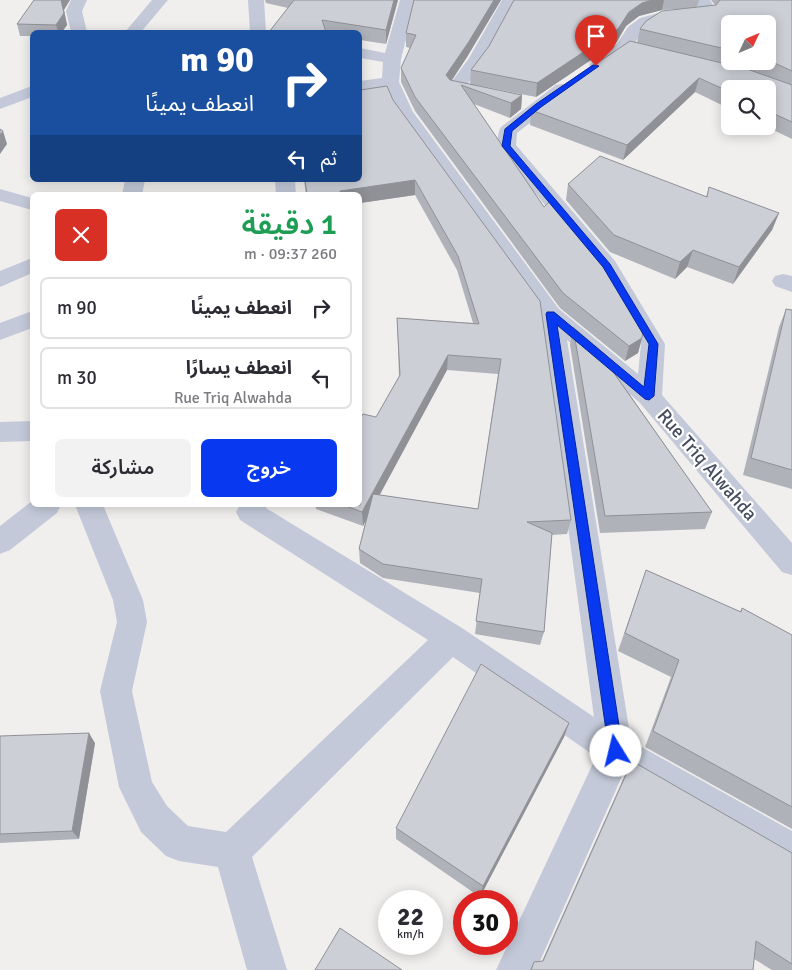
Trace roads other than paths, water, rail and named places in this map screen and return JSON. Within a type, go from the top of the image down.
[{"type":"street","points":[[79,30],[74,11],[80,0]]},
{"type":"street","points":[[135,30],[160,0]]},
{"type":"street","points":[[256,0],[258,30]]},
{"type":"street","points":[[408,0],[392,59],[390,82],[404,113],[551,314],[649,396]]},
{"type":"street","points":[[502,97],[456,88],[477,60],[510,0]]},
{"type":"street","name":"Rue Triq Alwahda","points":[[702,0],[709,11],[705,14],[662,17],[646,21],[634,30],[634,49],[530,103],[508,131],[506,146],[606,266],[654,344],[649,396],[792,563]]},
{"type":"street","points":[[362,53],[392,59]]},
{"type":"street","points":[[362,86],[390,82]]},
{"type":"street","points":[[0,104],[30,92]]},
{"type":"street","points":[[0,280],[30,266]]},
{"type":"street","points":[[516,970],[616,751],[551,314]]},
{"type":"street","points":[[0,332],[30,320]]},
{"type":"street","points":[[0,432],[30,431]]},
{"type":"street","points":[[0,542],[44,507]]},
{"type":"street","points":[[90,507],[128,600],[132,622],[116,691],[136,787],[154,819],[178,843],[232,851]]},
{"type":"street","points":[[253,507],[250,512],[451,638],[616,751],[792,851]]},
{"type":"street","points":[[232,851],[451,638]]},
{"type":"street","points":[[232,851],[267,970]]}]
